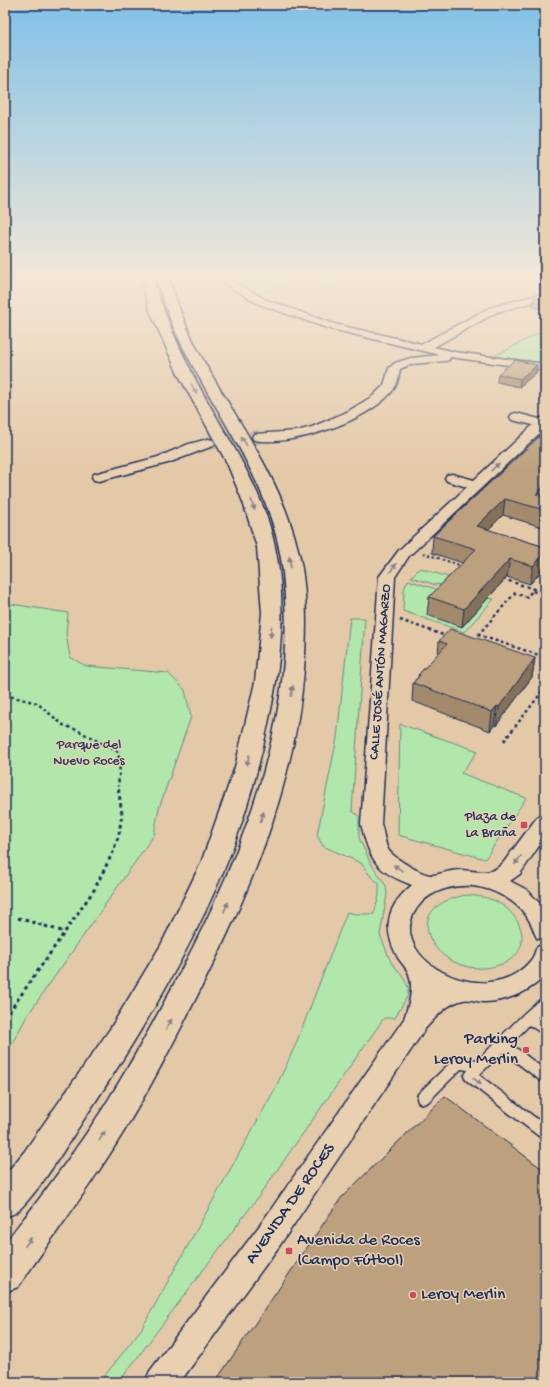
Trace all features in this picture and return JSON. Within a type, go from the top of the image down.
[{"type":"highway","points":[[5,1201],[36,1163],[121,1038],[173,950],[216,856],[247,767],[266,682],[272,613],[266,547],[252,502],[238,469],[185,374],[170,341]]},
{"type":"highway","points":[[5,1274],[90,1155],[154,1051],[203,959],[250,854],[277,771],[293,687],[296,613],[288,548],[274,500],[255,460],[202,372],[187,341]]},
{"type":"street","points":[[393,341],[455,355],[545,367]]},
{"type":"street","points":[[423,348],[436,341]]},
{"type":"street","points":[[259,437],[297,435],[317,430],[351,415],[377,399],[390,386],[395,368],[399,365],[455,355]]},
{"type":"street","points":[[516,417],[543,422]]},
{"type":"street","name":"CALLE JOSÉ ANTÓN MAGARZO","points":[[433,884],[412,877],[397,869],[382,856],[376,843],[371,824],[387,577],[404,553],[543,422]]},
{"type":"street","points":[[99,477],[163,460],[194,446],[208,444]]},
{"type":"street","points":[[452,478],[477,485]]},
{"type":"street","points":[[488,881],[507,873],[512,868],[545,821]]},
{"type":"street","points":[[544,960],[519,985],[488,993],[460,991],[435,981],[420,971],[405,953],[398,933],[399,917],[409,900],[424,888],[433,884],[445,880],[463,878],[488,881],[511,890],[530,905],[543,923],[545,932]]},
{"type":"street","name":"AVENIDA DE ROCES","points":[[416,1022],[424,992],[420,971]]},
{"type":"street","name":"AVENIDA DE ROCES","points":[[161,1382],[270,1235],[416,1022],[438,1000],[460,991]]},
{"type":"lane","points":[[545,1002],[470,1076],[545,1134]]},
{"type":"lane","points":[[528,1018],[545,1030]]},
{"type":"lane","points":[[502,1045],[545,1076]]},
{"type":"lane","points":[[422,1098],[458,1063],[480,1066]]},
{"type":"path","points":[[420,552],[466,567]]},
{"type":"path","points":[[470,644],[515,593],[526,597],[534,588],[496,576]]},
{"type":"path","points":[[532,591],[545,595]]},
{"type":"path","points":[[400,620],[449,637]]},
{"type":"path","points":[[478,635],[545,657]]},
{"type":"path","points":[[504,740],[545,688]]},
{"type":"path","points":[[5,695],[18,697],[37,703],[63,725],[77,730],[118,752],[120,765],[118,790],[122,814],[119,834],[113,852],[94,890],[5,1018]]},
{"type":"path","points":[[18,918],[65,932]]},
{"type":"green space","points":[[524,341],[545,341],[545,363],[493,357]]},
{"type":"green space","points":[[420,568],[451,578],[444,586],[411,577]]},
{"type":"green space","points":[[408,580],[448,593],[494,599],[464,632],[403,611],[404,589]]},
{"type":"green space","name":"Parque del Nuevo Roces","points":[[5,603],[68,613],[66,634],[70,657],[86,666],[168,673],[185,690],[191,717],[159,808],[154,835],[27,1016],[5,1056]]},
{"type":"green space","points":[[350,618],[365,618],[352,811],[359,816],[359,838],[370,862],[386,886],[387,894],[380,935],[391,962],[402,975],[408,987],[408,995],[395,1018],[384,1018],[259,1196],[119,1382],[100,1382],[142,1328],[275,1089],[296,1044],[347,912],[355,914],[374,914],[379,895],[379,883],[372,878],[361,863],[323,846],[317,835],[337,738]]},
{"type":"green space","points":[[400,724],[478,751],[461,773],[526,798],[485,859],[398,835]]},
{"type":"green space","points":[[467,895],[494,900],[513,915],[519,924],[522,933],[522,942],[519,951],[512,958],[502,964],[480,968],[460,965],[444,955],[432,943],[427,928],[430,914],[443,902]]},
{"type":"building","points":[[515,360],[537,365],[520,379],[498,374]]},
{"type":"building","points":[[545,431],[545,485],[536,494],[545,496],[545,510],[505,499],[477,526],[545,547],[545,553],[533,566],[510,559],[464,609],[429,597],[476,549],[433,536]]},
{"type":"building","points":[[450,629],[535,658],[499,707],[497,706],[492,712],[413,683],[420,675],[419,674],[447,644],[439,641]]},
{"type":"building","name":"Leroy Merlin","points":[[445,1096],[545,1171],[545,1382],[215,1382],[341,1198]]},
{"type":"tunnel","points":[[208,443],[259,437]]},
{"type":"place","name":"Plaza de La Braña","points":[[524,825]]},
{"type":"place","name":"Parking Leroy Merlin","points":[[526,1050]]},
{"type":"place","name":"Avenida de Roces (Campo Fútbol)","points":[[289,1251]]},
{"type":"place","name":"Leroy Merlin","points":[[413,1295]]}]
